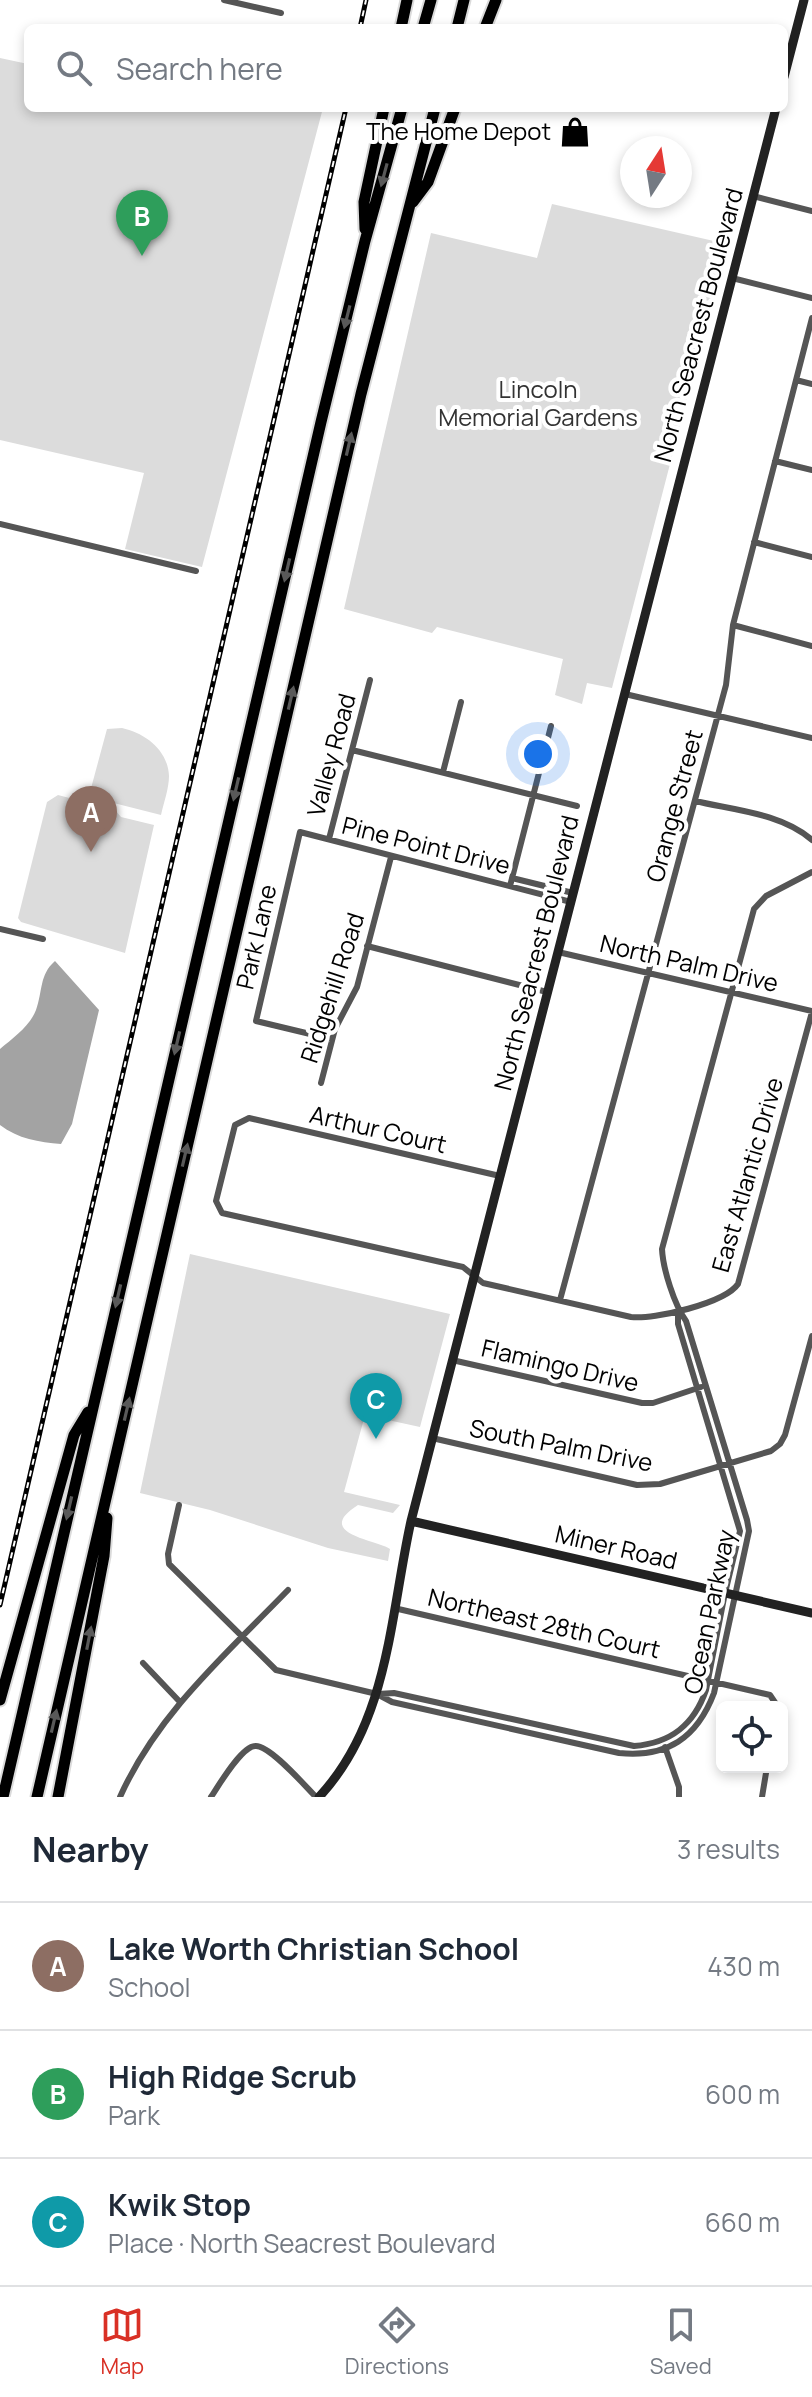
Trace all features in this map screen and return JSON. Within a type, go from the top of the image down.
[{"type":"highway","points":[[402,24],[407,0]]},
{"type":"highway","points":[[424,24],[431,0]]},
{"type":"highway","points":[[458,24],[464,0]]},
{"type":"highway","points":[[487,24],[496,0]]},
{"type":"highway","points":[[365,241],[364,202],[383,112]]},
{"type":"highway","points":[[3,1797],[318,438],[365,241],[401,112]]},
{"type":"highway","points":[[37,1797],[352,432],[434,112]]},
{"type":"highway","points":[[408,209],[428,182],[454,112]]},
{"type":"highway","points":[[0,1700],[74,1435],[93,1405]]},
{"type":"highway","points":[[58,1797],[104,1556],[109,1485]]},
{"type":"street","points":[[224,0],[281,13]]},
{"type":"street","points":[[788,62],[804,0]]},
{"type":"street","name":"North Seacrest Boulevard","points":[[318,1797],[340,1772],[358,1743],[377,1694],[411,1521],[775,112]]},
{"type":"street","points":[[753,196],[812,211]]},
{"type":"street","points":[[732,278],[812,298]]},
{"type":"street","name":"Orange Street","points":[[560,1300],[718,715],[728,673],[733,625],[812,318]]},
{"type":"street","points":[[796,380],[812,384]]},
{"type":"street","points":[[775,461],[812,470]]},
{"type":"street","points":[[0,524],[196,571]]},
{"type":"street","points":[[754,542],[812,557]]},
{"type":"street","points":[[733,625],[812,646]]},
{"type":"street","name":"Valley Road","points":[[329,839],[370,680]]},
{"type":"street","points":[[625,694],[812,738]]},
{"type":"street","points":[[443,772],[461,702]]},
{"type":"street","points":[[511,882],[551,726]]},
{"type":"street","points":[[352,750],[577,806]]},
{"type":"street","points":[[695,801],[778,820],[800,830],[812,840]]},
{"type":"street","name":"Pine Point Drive","points":[[300,832],[391,857],[511,882],[546,886],[572,897]]},
{"type":"street","name":"Park Lane","points":[[300,832],[256,1021],[331,1039]]},
{"type":"street","name":"Ridgehill Road","points":[[321,1083],[331,1039],[357,987],[391,857]]},
{"type":"street","name":"Ocean Parkway","points":[[662,1741],[680,1731],[700,1705],[749,1531],[698,1389],[678,1324],[678,1311],[662,1249],[750,917],[757,903],[773,891],[812,872]]},
{"type":"street","name":"Pine Point Drive","points":[[511,882],[544,895],[572,897]]},
{"type":"street","points":[[544,895],[546,886]]},
{"type":"street","points":[[0,931],[43,939]]},
{"type":"street","points":[[367,946],[547,992]]},
{"type":"street","name":"North Palm Drive","points":[[558,952],[812,1012]]},
{"type":"street","name":"East Atlantic Drive","points":[[678,1311],[726,1295],[738,1284],[812,1012]]},
{"type":"street","name":"Arthur Court","points":[[474,1276],[463,1267],[222,1213],[216,1201],[235,1125],[249,1118],[500,1176]]},
{"type":"street","points":[[474,1276],[483,1283],[638,1318],[652,1318],[678,1311]]},
{"type":"street","name":"Ocean Parkway","points":[[678,1311],[686,1321],[706,1386],[725,1465]]},
{"type":"street","name":"South Palm Drive","points":[[432,1438],[645,1486],[660,1484],[771,1451],[783,1440],[812,1336]]},
{"type":"street","name":"Flamingo Drive","points":[[452,1360],[642,1403],[653,1403],[706,1386]]},
{"type":"street","points":[[179,1505],[167,1559],[171,1569],[276,1670],[620,1744],[634,1746],[662,1741],[679,1787],[679,1797]]},
{"type":"street","name":"Miner Road","points":[[411,1521],[812,1613]]},
{"type":"street","points":[[120,1797],[149,1743],[180,1702],[288,1590]]},
{"type":"street","name":"Ocean Parkway","points":[[377,1694],[392,1702],[619,1753],[665,1749],[695,1729],[708,1709],[716,1682],[729,1594]]},
{"type":"street","name":"Northeast 28th Court","points":[[394,1608],[770,1695],[775,1701]]},
{"type":"street","points":[[143,1663],[180,1702]]},
{"type":"street","points":[[506,1727],[508,1719]]},
{"type":"street","points":[[211,1797],[246,1749],[256,1745],[267,1749],[318,1797]]},
{"type":"street","points":[[762,1797],[766,1773]]},
{"type":"green space","points":[[0,58],[24,63],[24,112],[322,112],[202,567],[125,549],[144,473],[0,440]]},
{"type":"green space","name":"Lincoln Memorial Gardens","points":[[552,204],[727,244],[612,688],[587,683],[582,704],[555,695],[563,659],[437,627],[432,633],[344,609],[431,233],[537,258]]},
{"type":"green space","points":[[122,728],[154,744],[164,758],[169,781],[161,815],[94,798],[90,792],[107,729]]},
{"type":"green space","points":[[58,795],[115,810],[121,817],[154,825],[125,953],[21,922],[18,918],[47,802]]},
{"type":"green space","points":[[190,1254],[450,1314],[420,1427],[365,1415],[344,1492],[400,1505],[393,1513],[358,1505],[342,1523],[352,1534],[390,1549],[388,1561],[328,1548],[210,1510],[140,1493]]},
{"type":"shaded area","points":[[55,961],[99,1010],[72,1124],[61,1144],[21,1137],[0,1125],[0,1049],[30,1021],[44,978]]},
{"type":"railway","points":[[361,24],[366,0]]},
{"type":"railway","points":[[0,1605],[345,112]]},
{"type":"place","name":"The Home Depot","points":[[575,132]]},
{"type":"place","name":"High Ridge Scrub","points":[[142,256]]},
{"type":"place","name":"Lake Worth Christian School","points":[[91,852]]},
{"type":"place","name":"Kwik Stop","points":[[376,1439]]}]
